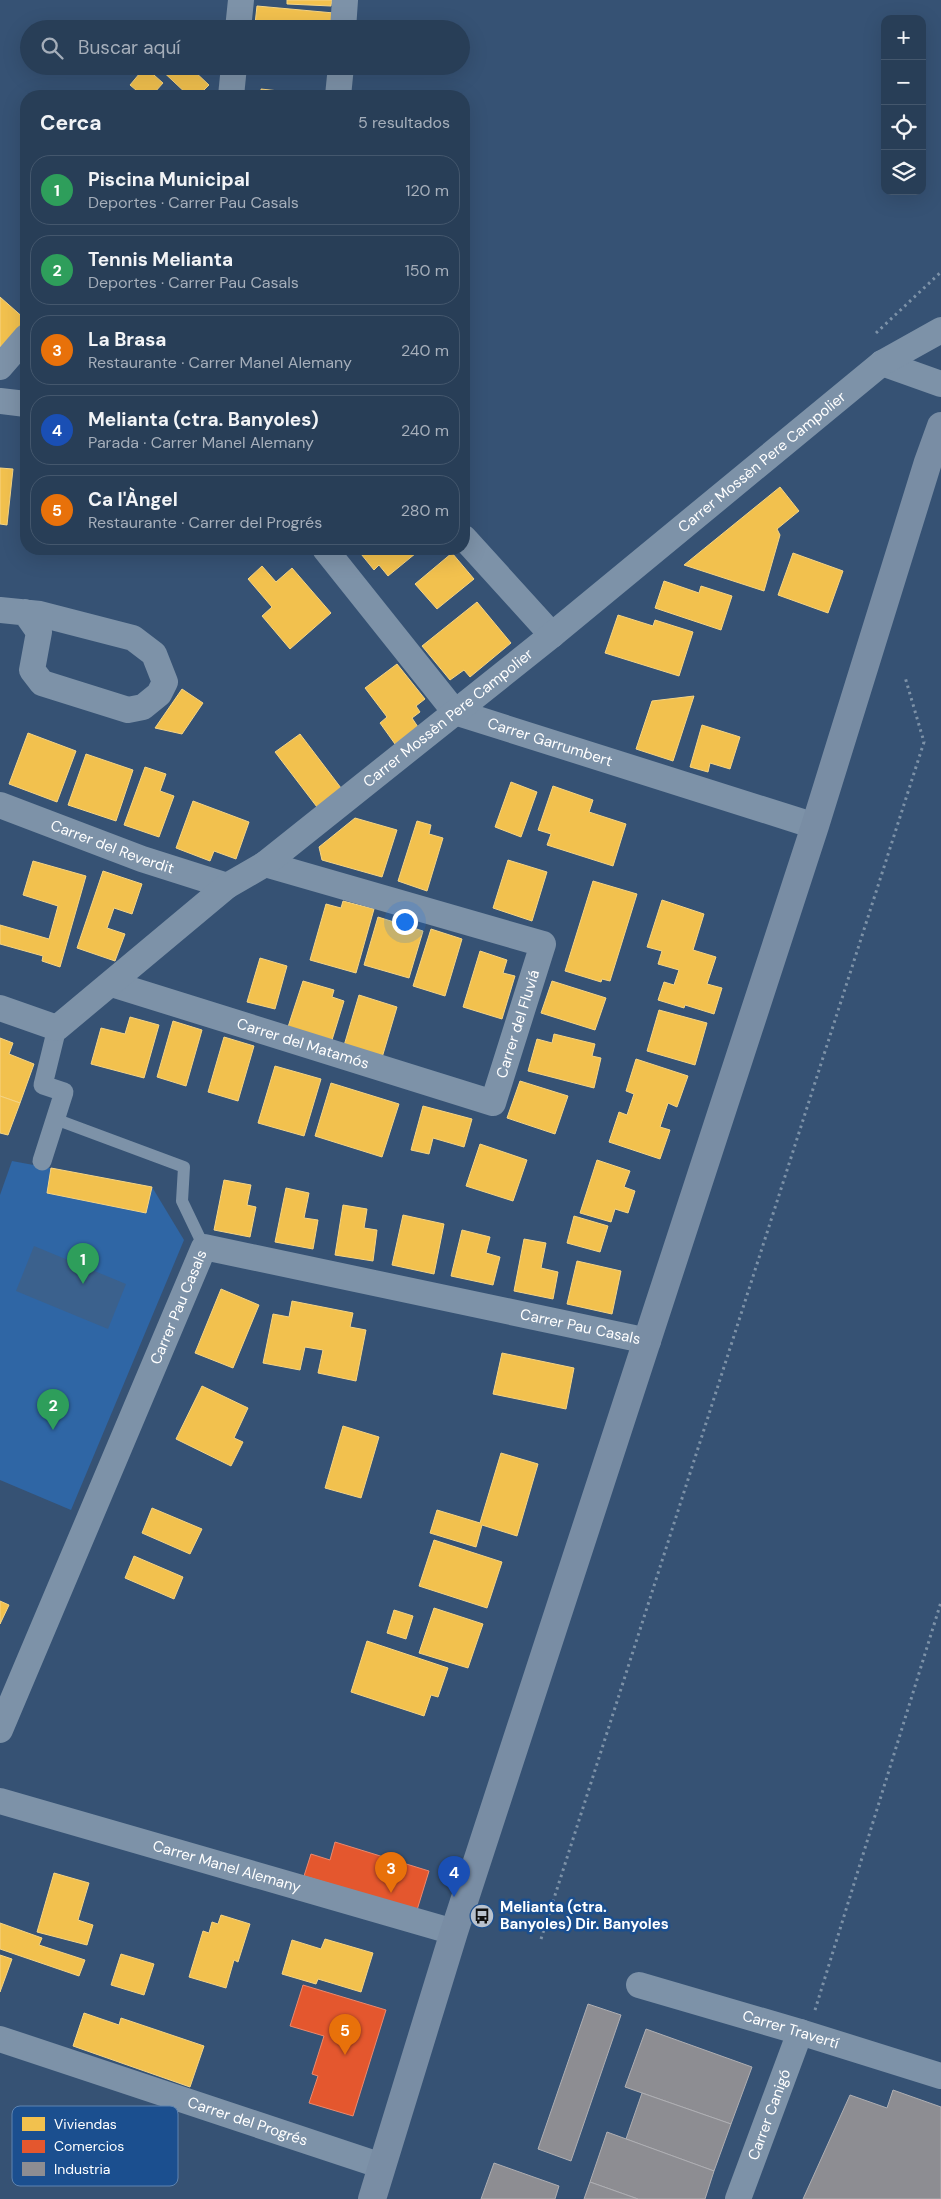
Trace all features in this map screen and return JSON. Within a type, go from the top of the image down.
[{"type":"main road","points":[[372,2199],[454,1932],[815,826],[928,462],[941,426]]},
{"type":"street","points":[[239,20],[241,0]]},
{"type":"street","points":[[344,20],[345,0]]},
{"type":"street","points":[[232,90],[233,75]]},
{"type":"street","points":[[339,90],[340,75]]},
{"type":"street","name":"Carrer Mossèn Pere Campolier","points":[[57,1028],[227,886],[265,864],[552,635],[882,363],[941,330]]},
{"type":"street","points":[[0,367],[20,344]]},
{"type":"street","points":[[882,363],[941,384]]},
{"type":"street","points":[[0,401],[20,403]]},
{"type":"street","points":[[470,545],[552,635]]},
{"type":"street","points":[[329,555],[455,712]]},
{"type":"street","points":[[13,611],[40,614],[133,638],[154,654],[165,682],[159,694],[143,707],[128,710],[42,683],[32,670],[39,632],[13,611]]},
{"type":"street","name":"Carrer Garrumbert","points":[[455,712],[815,826]]},
{"type":"street","name":"Carrer del Reverdit","points":[[0,805],[142,858],[227,886]]},
{"type":"street","name":"Carrer del Fluviá","points":[[265,864],[543,944],[493,1103]]},
{"type":"street","name":"Carrer del Matamós","points":[[112,984],[493,1103]]},
{"type":"street","points":[[0,1008],[57,1028],[43,1084],[64,1092],[42,1161]]},
{"type":"street","name":"Carrer Pau Casals","points":[[0,1730],[204,1247],[648,1341]]},
{"type":"street","name":"Carrer Manel Alemany","points":[[0,1801],[454,1932]]},
{"type":"street","name":"Carrer Travertí","points":[[639,1984],[941,2076]]},
{"type":"street","name":"Carrer Canigó","points":[[738,2199],[800,2032]]},
{"type":"street","name":"Carrer del Progrés","points":[[0,2039],[382,2166]]},
{"type":"lane","points":[[55,1120],[184,1167],[182,1201],[204,1247]]},
{"type":"path","points":[[541,1939],[924,742],[906,677]]},
{"type":"path","points":[[800,2032],[811,2024],[941,1602]]},
{"type":"shaded area","points":[[12,1161],[152,1187],[184,1240],[71,1510],[0,1480],[0,1195]]},
{"type":"shaded area","points":[[34,1246],[126,1284],[108,1329],[16,1291]]},
{"type":"building: Viviendas","points":[[287,0],[332,0],[331,6],[287,4]]},
{"type":"building: Viviendas","points":[[257,6],[334,13],[334,20],[255,20]]},
{"type":"building: Viviendas","points":[[138,75],[154,75],[163,83],[157,90],[136,90],[130,85]]},
{"type":"building: Viviendas","points":[[167,75],[198,75],[209,85],[204,90],[183,90]]},
{"type":"building: Viviendas","points":[[0,297],[20,315],[20,326],[0,348]]},
{"type":"building: Viviendas","points":[[0,468],[13,469],[7,525],[0,524]]},
{"type":"building: Viviendas","points":[[780,487],[799,511],[777,529],[780,535],[764,591],[684,565]]},
{"type":"building: Viviendas","points":[[793,553],[843,571],[828,613],[778,595]]},
{"type":"building: Viviendas","points":[[362,555],[414,555],[388,576],[379,565],[374,570]]},
{"type":"building: Viviendas","points":[[450,555],[454,555],[474,579],[437,609],[415,584]]},
{"type":"building: Viviendas","points":[[262,566],[276,582],[292,568],[331,613],[290,649],[262,616],[272,607],[248,579]]},
{"type":"building: Viviendas","points":[[664,581],[699,593],[701,586],[732,596],[721,630],[655,608]]},
{"type":"building: Viviendas","points":[[477,602],[511,643],[470,677],[464,670],[450,680],[422,646]]},
{"type":"building: Viviendas","points":[[618,615],[653,626],[655,620],[693,632],[679,676],[605,653]]},
{"type":"building: Viviendas","points":[[397,664],[425,699],[416,706],[420,712],[412,718],[418,727],[395,744],[380,723],[387,717],[365,688]]},
{"type":"building: Viviendas","points":[[182,689],[203,703],[182,734],[155,728]]},
{"type":"building: Viviendas","points":[[694,696],[673,761],[636,749],[652,701]]},
{"type":"building: Viviendas","points":[[702,725],[740,737],[730,769],[710,763],[708,772],[690,767]]},
{"type":"building: Viviendas","points":[[28,733],[76,751],[57,802],[9,784]]},
{"type":"building: Viviendas","points":[[300,734],[341,788],[317,807],[275,752]]},
{"type":"building: Viviendas","points":[[86,754],[133,770],[116,821],[68,805]]},
{"type":"building: Viviendas","points":[[145,767],[166,774],[160,791],[174,796],[159,837],[124,825]]},
{"type":"building: Viviendas","points":[[511,782],[537,792],[521,837],[495,827]]},
{"type":"building: Viviendas","points":[[553,786],[593,800],[589,812],[626,824],[613,866],[547,845],[551,834],[538,830]]},
{"type":"building: Viviendas","points":[[193,801],[249,822],[236,859],[214,851],[210,861],[176,848]]},
{"type":"building: Viviendas","points":[[355,818],[397,830],[382,877],[322,860],[319,847]]},
{"type":"building: Viviendas","points":[[417,821],[431,825],[429,834],[443,838],[427,891],[398,881]]},
{"type":"building: Viviendas","points":[[508,860],[547,872],[532,921],[493,908]]},
{"type":"building: Viviendas","points":[[33,861],[86,876],[60,967],[42,961],[43,956],[0,944],[0,925],[49,939],[58,906],[23,895]]},
{"type":"building: Viviendas","points":[[103,871],[142,884],[132,914],[114,908],[107,928],[125,934],[115,961],[77,948]]},
{"type":"building: Viviendas","points":[[593,881],[637,894],[610,981],[602,979],[601,982],[565,971]]},
{"type":"building: Viviendas","points":[[662,900],[704,914],[693,950],[716,957],[707,984],[722,988],[714,1014],[685,1005],[684,1008],[658,1000],[664,982],[674,985],[679,970],[658,964],[662,951],[647,947]]},
{"type":"building: Viviendas","points":[[343,901],[374,909],[356,973],[310,960],[326,904],[341,908]]},
{"type":"building: Viviendas","points":[[378,917],[423,931],[409,978],[364,965]]},
{"type":"building: Viviendas","points":[[431,929],[462,939],[445,996],[413,986]]},
{"type":"building: Viviendas","points":[[480,951],[507,960],[503,973],[515,976],[502,1019],[463,1007]]},
{"type":"building: Viviendas","points":[[260,958],[287,966],[275,1009],[247,1002]]},
{"type":"building: Viviendas","points":[[303,981],[334,990],[332,997],[344,1001],[332,1040],[288,1027]]},
{"type":"building: Viviendas","points":[[552,981],[606,998],[595,1030],[541,1013]]},
{"type":"building: Viviendas","points":[[359,995],[397,1007],[381,1061],[343,1049]]},
{"type":"building: Viviendas","points":[[659,1010],[707,1023],[695,1065],[647,1051]]},
{"type":"building: Viviendas","points":[[130,1017],[159,1025],[144,1078],[91,1064],[101,1028],[125,1034]]},
{"type":"building: Viviendas","points":[[173,1021],[202,1030],[186,1086],[157,1077]]},
{"type":"building: Viviendas","points":[[554,1034],[595,1044],[592,1056],[601,1058],[594,1088],[528,1071],[537,1039],[552,1043]]},
{"type":"building: Viviendas","points":[[224,1037],[254,1046],[238,1101],[208,1092]]},
{"type":"building: Viviendas","points":[[0,1038],[13,1043],[9,1054],[34,1064],[20,1103],[0,1096]]},
{"type":"building: Viviendas","points":[[636,1059],[688,1076],[677,1107],[668,1103],[660,1127],[670,1130],[660,1159],[609,1142],[619,1112],[627,1115],[634,1094],[626,1091]]},
{"type":"building: Viviendas","points":[[275,1066],[321,1079],[304,1136],[258,1123]]},
{"type":"building: Viviendas","points":[[520,1081],[568,1096],[555,1134],[507,1118]]},
{"type":"building: Viviendas","points":[[331,1083],[399,1104],[382,1157],[315,1136]]},
{"type":"building: Viviendas","points":[[0,1096],[20,1103],[8,1135],[0,1133]]},
{"type":"building: Viviendas","points":[[423,1106],[472,1119],[464,1147],[433,1138],[429,1154],[411,1150]]},
{"type":"building: Viviendas","points":[[480,1144],[527,1160],[513,1201],[466,1186]]},
{"type":"building: Viviendas","points":[[597,1160],[630,1171],[624,1187],[635,1191],[628,1213],[615,1209],[611,1222],[580,1213]]},
{"type":"building: Viviendas","points":[[51,1168],[152,1187],[146,1213],[47,1193]]},
{"type":"building: Viviendas","points":[[224,1180],[251,1185],[247,1205],[256,1207],[250,1237],[214,1230]]},
{"type":"building: Viviendas","points":[[286,1188],[309,1193],[304,1218],[318,1220],[313,1249],[275,1242]]},
{"type":"building: Viviendas","points":[[343,1205],[367,1209],[364,1228],[377,1230],[373,1261],[335,1255]]},
{"type":"building: Viviendas","points":[[403,1215],[444,1224],[434,1274],[392,1265]]},
{"type":"building: Viviendas","points":[[574,1216],[608,1226],[600,1252],[567,1243]]},
{"type":"building: Viviendas","points":[[462,1230],[490,1237],[486,1253],[500,1257],[493,1285],[451,1276]]},
{"type":"building: Viviendas","points":[[524,1239],[546,1243],[541,1268],[558,1272],[553,1299],[514,1291]]},
{"type":"building: Viviendas","points":[[577,1261],[621,1271],[612,1314],[567,1304]]},
{"type":"building: Viviendas","points":[[221,1289],[259,1305],[233,1368],[195,1353]]},
{"type":"building: Viviendas","points":[[292,1301],[353,1313],[350,1327],[366,1330],[356,1381],[318,1373],[323,1350],[305,1347],[300,1370],[263,1363],[273,1314],[289,1317]]},
{"type":"building: Viviendas","points":[[502,1353],[574,1368],[566,1409],[493,1394]]},
{"type":"building: Viviendas","points":[[202,1386],[248,1408],[234,1438],[243,1442],[231,1466],[176,1439]]},
{"type":"building: Viviendas","points":[[343,1426],[379,1437],[361,1498],[325,1488]]},
{"type":"building: Viviendas","points":[[501,1453],[538,1464],[517,1536],[482,1525],[476,1547],[430,1533],[437,1510],[480,1523]]},
{"type":"building: Viviendas","points":[[152,1508],[202,1529],[190,1554],[142,1533]]},
{"type":"building: Viviendas","points":[[434,1540],[502,1562],[487,1608],[419,1586]]},
{"type":"building: Viviendas","points":[[134,1556],[183,1577],[174,1599],[125,1578]]},
{"type":"building: Viviendas","points":[[0,1601],[9,1605],[0,1624]]},
{"type":"building: Viviendas","points":[[434,1608],[483,1624],[468,1668],[419,1653]]},
{"type":"building: Viviendas","points":[[394,1610],[413,1616],[406,1639],[387,1633]]},
{"type":"building: Viviendas","points":[[367,1641],[448,1668],[438,1697],[431,1695],[424,1716],[351,1692]]},
{"type":"building: Viviendas","points":[[54,1873],[89,1883],[78,1920],[93,1925],[87,1945],[37,1932]]},
{"type":"building: Viviendas","points":[[221,1915],[250,1924],[238,1962],[234,1960],[226,1988],[189,1977],[203,1931],[209,1933],[212,1922],[218,1924]]},
{"type":"building: Viviendas","points":[[0,1923],[42,1938],[39,1945],[85,1960],[79,1976],[0,1949]]},
{"type":"building: Viviendas","points":[[325,1939],[373,1953],[361,1992],[318,1979],[316,1984],[282,1974],[292,1940],[321,1949]]},
{"type":"building: Viviendas","points":[[121,1954],[154,1964],[144,1995],[111,1985]]},
{"type":"building: Viviendas","points":[[0,1955],[12,1959],[0,1992]]},
{"type":"building: Viviendas","points":[[84,2013],[119,2025],[121,2018],[204,2046],[190,2087],[73,2046]]},
{"type":"building: Comercios","points":[[335,1842],[429,1871],[417,1910],[304,1876],[311,1854],[330,1860]]},
{"type":"building: Comercios","points":[[303,1985],[386,2010],[353,2116],[309,2103],[318,2076],[312,2074],[324,2036],[290,2026]]},
{"type":"building: Industria","points":[[588,2004],[621,2015],[571,2161],[538,2149]]},
{"type":"building: Industria","points":[[646,2029],[752,2067],[731,2124],[625,2087]]},
{"type":"building: Industria","points":[[893,2090],[941,2107],[941,2199],[803,2199],[850,2095],[887,2108]]},
{"type":"building: Industria","points":[[642,2093],[731,2124],[714,2171],[626,2139]]},
{"type":"building: Industria","points":[[607,2132],[714,2171],[705,2199],[638,2199],[590,2182]]},
{"type":"building: Industria","points":[[494,2163],[559,2186],[555,2199],[481,2199]]},
{"type":"building: Industria","points":[[590,2182],[638,2199],[584,2199]]},
{"type":"place","name":"Piscina Municipal","points":[[83,1284]]},
{"type":"place","name":"Tennis Melianta","points":[[53,1430]]},
{"type":"place","name":"La Brasa","points":[[391,1893]]},
{"type":"place","name":"Melianta (ctra. Banyoles)","points":[[454,1897]]},
{"type":"place","name":"Melianta (ctra. Banyoles) Dir. Banyoles","points":[[482,1916]]},
{"type":"place","name":"Ca l'Àngel","points":[[345,2055]]}]
